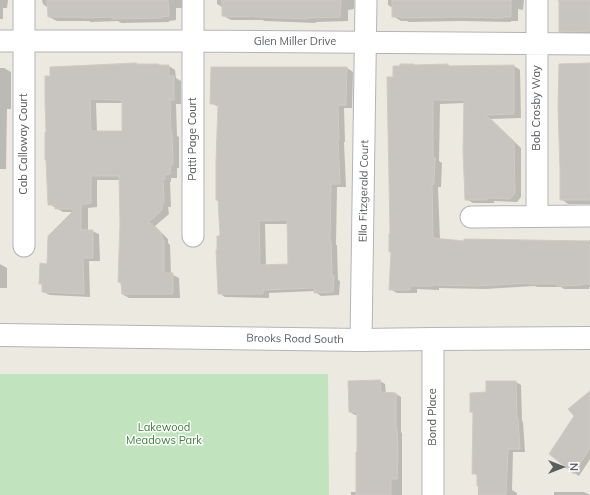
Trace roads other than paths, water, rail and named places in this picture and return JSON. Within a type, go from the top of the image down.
[{"type":"street","name":"Cab Calloway Court","points":[[24,0],[24,246]]},
{"type":"street","name":"Patti Page Court","points":[[193,0],[193,236]]},
{"type":"street","name":"Ella Fitzgerald Court","points":[[361,340],[366,0]]},
{"type":"street","name":"Bob Crosby Way","points":[[537,0],[537,216]]},
{"type":"street","name":"Glen Miller Drive","points":[[0,41],[590,44]]},
{"type":"street","points":[[472,217],[590,216]]},
{"type":"street","name":"Brooks Road South","points":[[0,335],[361,340],[433,338],[590,338]]},
{"type":"street","name":"Bond Place","points":[[433,338],[433,495]]},
{"type":"park label","name":"Lakewood Meadows Park","points":[[164,434]]}]
